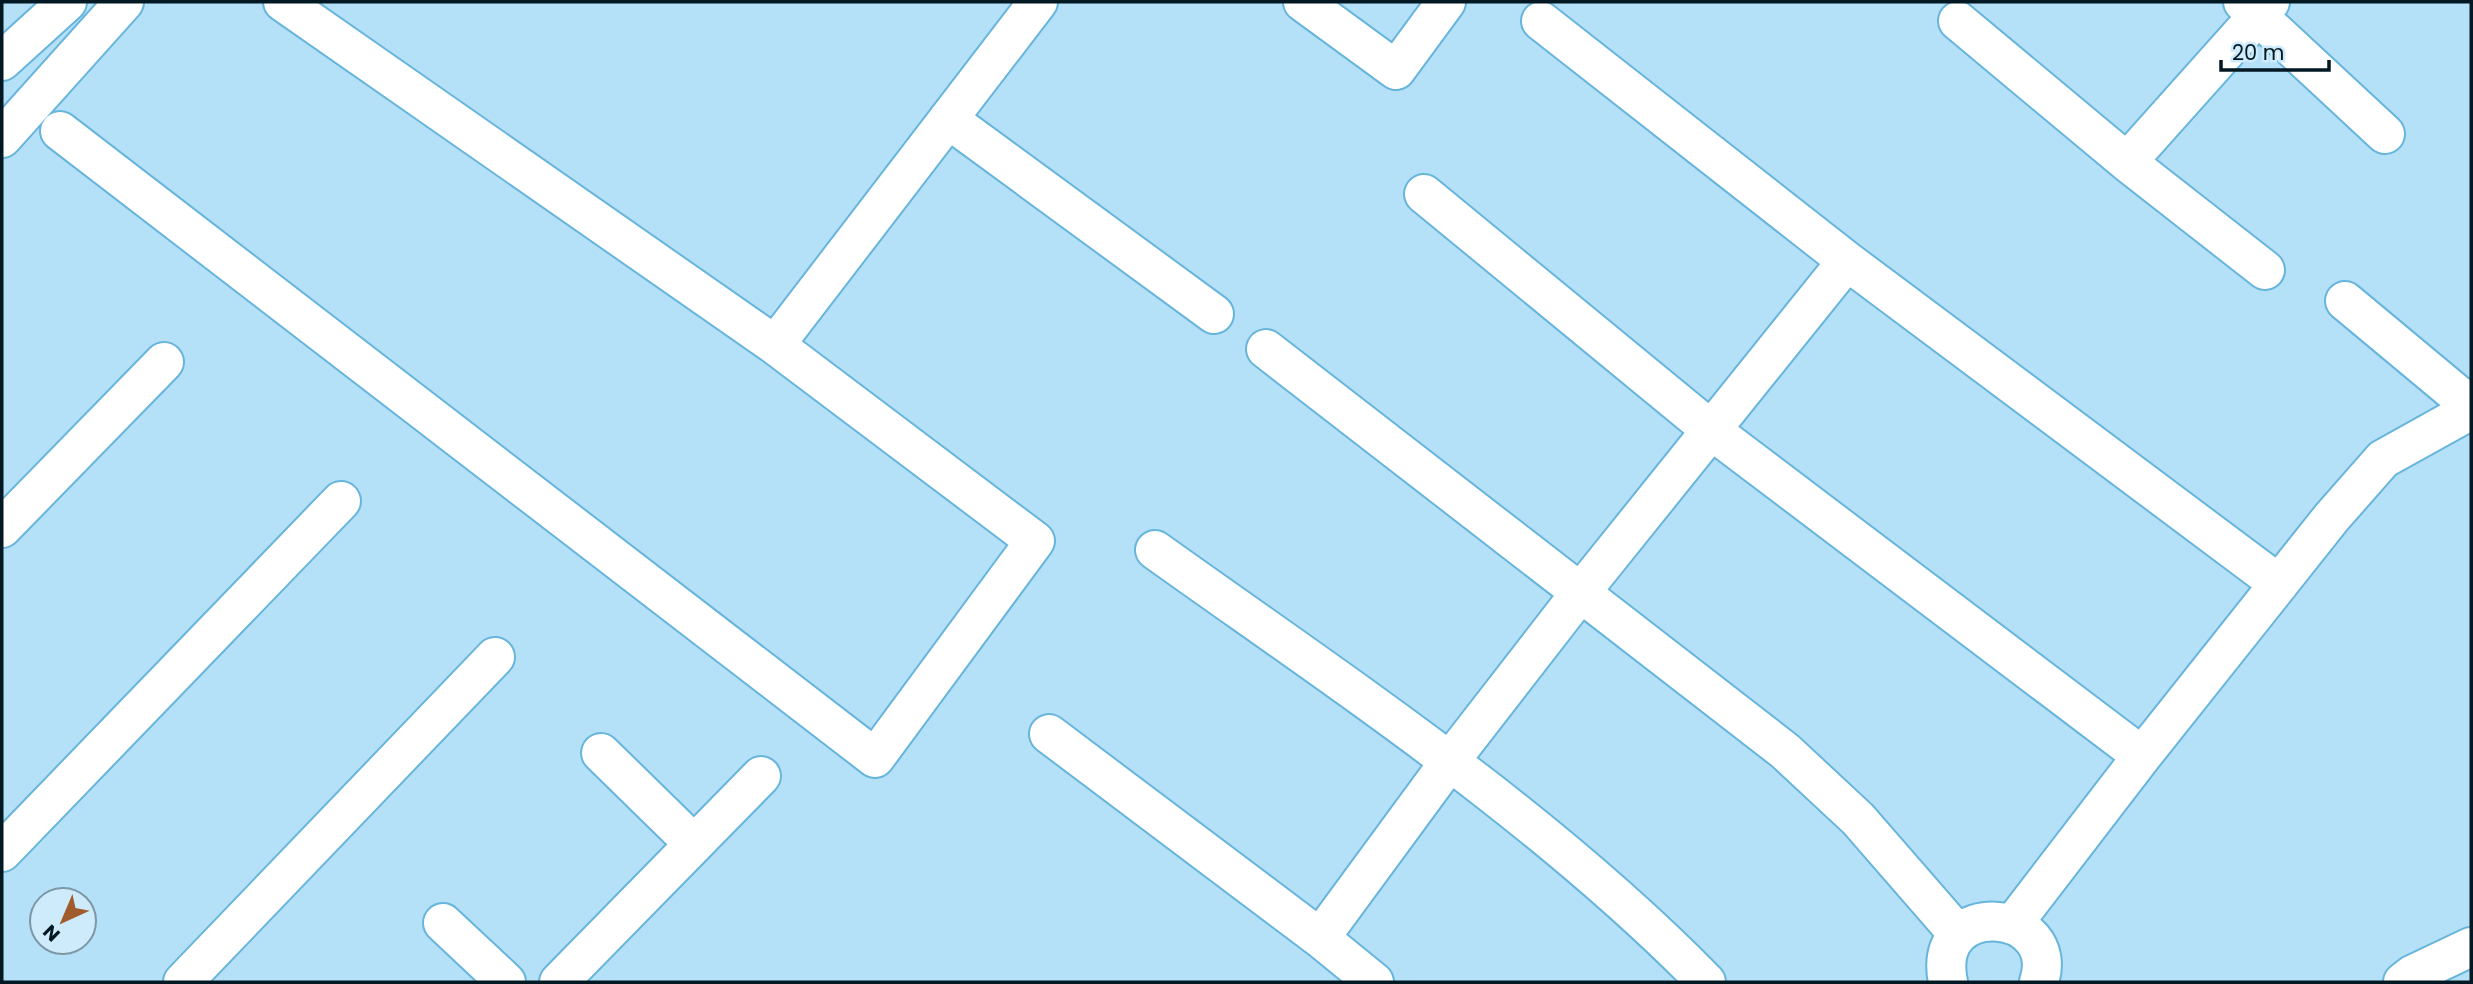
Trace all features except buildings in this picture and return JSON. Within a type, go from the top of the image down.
[{"type":"street","points":[[2,61],[68,2]]},
{"type":"street","points":[[2,138],[124,2]]},
{"type":"street","points":[[60,131],[875,758],[1035,541],[775,345],[283,2]]},
{"type":"street","points":[[775,345],[1038,2]]},
{"type":"street","points":[[1303,2],[1396,70],[1446,2]]},
{"type":"street","points":[[2127,162],[2257,6],[2385,134]]},
{"type":"street","points":[[1541,21],[1847,261],[2279,584]]},
{"type":"street","points":[[1958,21],[2127,162],[2265,270]]},
{"type":"street","points":[[948,119],[1214,314]]},
{"type":"street","points":[[1424,194],[1711,430],[2141,756]]},
{"type":"street","points":[[1320,938],[1450,761],[1581,592],[1847,261]]},
{"type":"street","points":[[2013,924],[2141,756],[2332,517],[2383,459],[2471,408],[2345,301]]},
{"type":"street","points":[[1266,349],[1785,751],[1858,819],[1958,934]]},
{"type":"street","points":[[2,528],[164,362]]},
{"type":"street","points":[[2,852],[341,501]]},
{"type":"street","points":[[1155,550],[1450,761],[1613,893],[1706,982]]},
{"type":"street","points":[[183,982],[495,657]]},
{"type":"street","points":[[1049,734],[1320,938],[1374,982]]},
{"type":"street","points":[[601,753],[694,844]]},
{"type":"street","points":[[559,982],[761,776]]},
{"type":"street","points":[[1948,982],[1946,956],[1958,934],[1984,920],[2013,924],[2027,932],[2042,962],[2042,981]]},
{"type":"street","points":[[443,923],[506,982]]},
{"type":"street","points":[[2403,982],[2412,975],[2471,947]]}]
